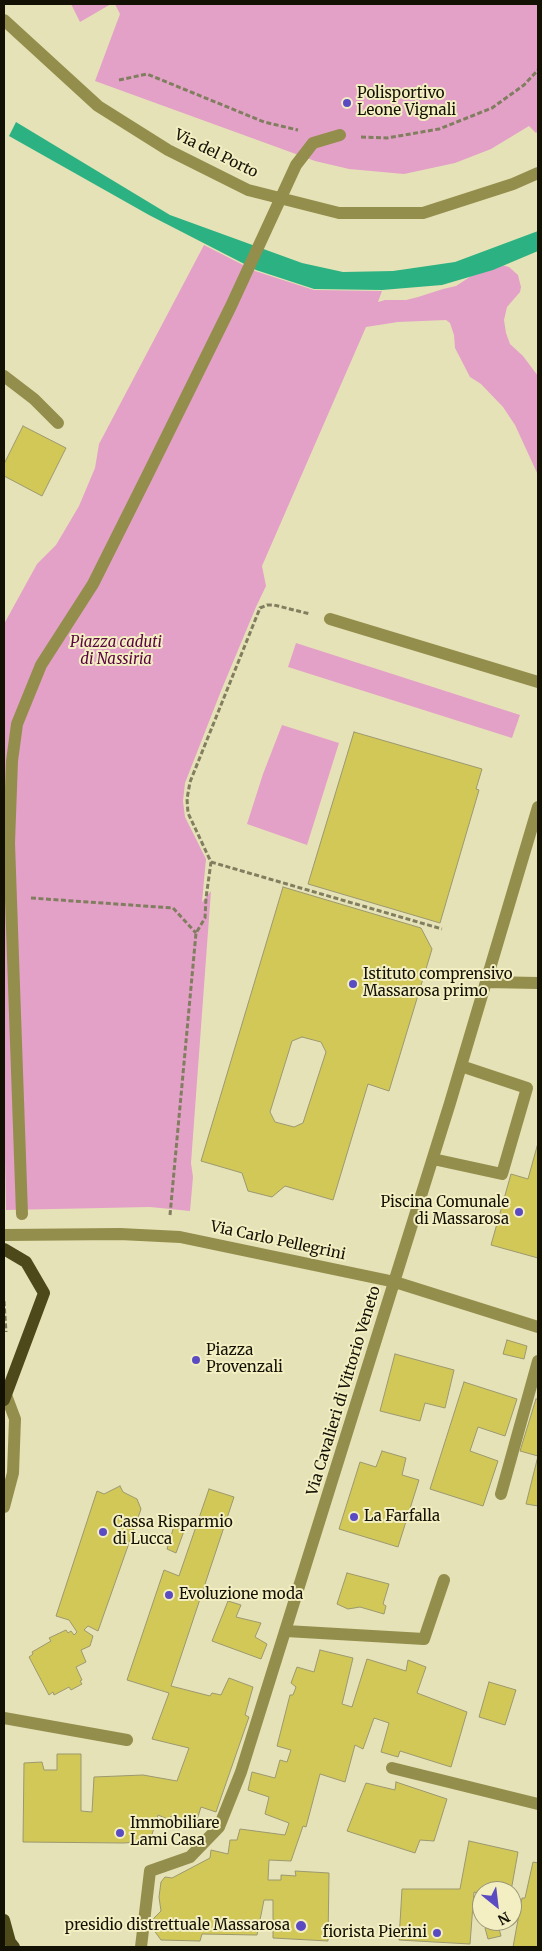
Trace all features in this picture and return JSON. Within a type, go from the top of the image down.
[{"type":"main road","points":[[4,1249],[26,1262],[44,1294],[5,1398]]},
{"type":"main road","points":[[4,1920],[10,1942],[14,1947]]},
{"type":"street","name":"Via del Porto","points":[[4,20],[98,106],[168,150],[248,190],[339,213],[423,213],[513,184],[538,172]]},
{"type":"street","points":[[22,1214],[9,842],[12,761],[17,724],[41,665],[93,584],[231,306],[296,165],[313,143],[340,135]]},
{"type":"street","points":[[4,376],[34,399],[58,423]]},
{"type":"street","points":[[330,619],[538,682]]},
{"type":"street","name":"Via Cavalieri di Vittorio Veneto","points":[[141,1947],[150,1870],[190,1857],[219,1827],[241,1772],[433,1159],[538,807]]},
{"type":"street","points":[[486,982],[538,983]]},
{"type":"street","points":[[433,1159],[502,1174],[527,1088],[461,1066]]},
{"type":"street","name":"Via Carlo Pellegrini","points":[[4,1235],[120,1234],[180,1237],[395,1282],[538,1327]]},
{"type":"street","points":[[501,1494],[538,1360]]},
{"type":"street","points":[[4,1508],[13,1474],[15,1419],[5,1398]]},
{"type":"street","points":[[286,1631],[424,1640],[444,1580]]},
{"type":"street","points":[[4,1718],[127,1740]]},
{"type":"street","points":[[392,1768],[538,1804]]},
{"type":"path","points":[[340,135],[387,138],[439,130],[492,108],[524,86],[538,70]]},
{"type":"path","points":[[119,80],[147,74],[264,122],[303,131]]},
{"type":"path","points":[[170,1215],[196,934],[205,918],[212,862],[188,813],[187,799],[190,782],[260,608],[267,604],[274,605],[330,619]]},
{"type":"path","points":[[212,862],[442,929]]},
{"type":"path","points":[[11,898],[173,908],[196,934]]},
{"type":"green space","points":[[71,4],[111,4],[80,22]]},
{"type":"green space","name":"Polisportivo Leone Vignali","points":[[115,4],[538,4],[538,131],[536,133],[529,126],[491,149],[455,163],[404,174],[349,169],[315,161],[95,81],[120,14]]},
{"type":"green space","name":"Piazza caduti di Nassiria","points":[[204,245],[255,271],[314,290],[382,291],[378,302],[418,297],[456,286],[479,271],[502,265],[509,267],[518,275],[521,287],[520,292],[507,307],[504,320],[506,333],[510,344],[523,356],[538,376],[538,475],[515,425],[503,407],[481,384],[470,377],[455,348],[454,335],[450,323],[446,320],[398,322],[366,327],[262,566],[266,586],[221,691],[185,783],[183,801],[185,817],[206,859],[202,902],[211,891],[191,1163],[193,1177],[190,1211],[150,1207],[6,1210],[4,1106],[4,624],[37,564],[56,545],[79,506],[95,468],[99,444]]},
{"type":"green space","points":[[296,643],[520,715],[512,738],[288,667]]},
{"type":"green space","points":[[282,725],[339,743],[307,845],[247,824],[263,774]]},
{"type":"shaded area","points":[[16,122],[170,215],[302,263],[343,272],[393,271],[455,262],[538,231],[538,251],[493,270],[442,285],[382,290],[314,289],[256,270],[149,215],[9,136]]},
{"type":"building","points":[[23,426],[66,448],[42,496],[4,476],[4,464]]},
{"type":"building","points":[[354,732],[482,769],[476,789],[479,790],[440,923],[308,884]]},
{"type":"building","points":[[283,887],[421,928],[432,949],[389,1091],[368,1084],[333,1200],[285,1186],[272,1197],[248,1191],[242,1173],[201,1161]],"holes":[[[302,1037],[321,1042],[326,1052],[303,1123],[294,1127],[275,1122],[270,1112],[292,1041]]]},
{"type":"building","name":"Piscina Comunale di Massarosa","points":[[538,1143],[538,1258],[491,1245],[511,1174],[528,1179]]},
{"type":"building","points":[[507,1340],[527,1346],[524,1359],[503,1354]]},
{"type":"building","points":[[395,1354],[454,1370],[445,1408],[425,1403],[420,1421],[380,1411]]},
{"type":"building","points":[[464,1382],[517,1399],[505,1436],[478,1427],[470,1451],[498,1461],[483,1506],[430,1489]]},
{"type":"building","points":[[536,1399],[538,1399],[538,1456],[520,1451]]},
{"type":"building","points":[[382,1451],[406,1458],[402,1475],[419,1480],[398,1547],[339,1529],[360,1462],[376,1467]]},
{"type":"building","points":[[538,1456],[538,1506],[526,1504]]},
{"type":"building","points":[[120,1486],[123,1492],[137,1499],[141,1509],[98,1631],[88,1626],[84,1630],[93,1636],[90,1646],[81,1650],[86,1662],[76,1667],[82,1684],[71,1690],[69,1687],[54,1695],[53,1692],[49,1695],[29,1657],[33,1654],[32,1652],[51,1641],[49,1638],[66,1630],[68,1633],[71,1631],[74,1635],[77,1632],[69,1620],[56,1616],[97,1491],[104,1494]]},
{"type":"building","points":[[209,1489],[234,1497],[171,1686],[210,1696],[212,1693],[221,1695],[229,1678],[253,1687],[245,1715],[249,1717],[216,1812],[201,1807],[196,1823],[171,1816],[170,1820],[158,1815],[150,1841],[124,1843],[23,1842],[24,1763],[42,1762],[44,1770],[57,1770],[57,1754],[81,1754],[81,1811],[92,1812],[94,1777],[143,1775],[177,1781],[189,1748],[152,1739],[169,1693],[127,1680],[164,1570],[179,1576]]},
{"type":"building","points":[[174,1526],[184,1531],[176,1553],[167,1549]]},
{"type":"building","points":[[347,1573],[389,1584],[383,1604],[386,1606],[384,1614],[360,1607],[348,1609],[337,1604]]},
{"type":"building","points":[[228,1601],[241,1605],[236,1617],[261,1623],[255,1637],[267,1644],[261,1659],[212,1641]]},
{"type":"building","points":[[320,1650],[353,1658],[342,1704],[352,1707],[367,1659],[406,1671],[408,1660],[426,1667],[417,1693],[467,1712],[451,1767],[400,1751],[398,1757],[381,1752],[389,1723],[374,1718],[363,1749],[355,1745],[345,1782],[320,1774],[306,1827],[303,1826],[291,1861],[269,1860],[268,1880],[281,1880],[281,1875],[296,1876],[295,1871],[329,1873],[328,1941],[273,1938],[273,1900],[264,1900],[257,1935],[202,1934],[200,1941],[161,1940],[153,1929],[153,1923],[154,1918],[161,1911],[159,1897],[161,1882],[165,1877],[172,1878],[210,1858],[211,1850],[228,1854],[230,1840],[237,1840],[240,1829],[285,1835],[289,1823],[265,1814],[269,1797],[248,1790],[252,1772],[275,1778],[280,1760],[287,1762],[291,1750],[277,1746],[290,1695],[293,1695],[296,1687],[291,1683],[297,1667],[314,1672]]},
{"type":"building","points":[[489,1682],[516,1690],[505,1725],[479,1717]]},
{"type":"building","points":[[396,1782],[447,1799],[434,1841],[420,1840],[415,1853],[347,1831],[366,1783],[395,1790]]},
{"type":"building","points":[[469,1841],[518,1852],[513,1881],[472,1881],[470,1944],[399,1940],[402,1889],[460,1889]]},
{"type":"building","points":[[533,1862],[538,1863],[538,1947],[513,1947],[516,1931],[522,1931],[522,1898],[525,1898]]},
{"type":"building","points":[[486,1931],[500,1931],[501,1936],[488,1939]]},
{"type":"place","name":"Polisportivo Leone Vignali","points":[[347,103]]},
{"type":"place","name":"Istituto comprensivo Massarosa primo","points":[[353,984]]},
{"type":"place","name":"Piscina Comunale di Massarosa","points":[[519,1212]]},
{"type":"place","name":"Piazza Provenzali","points":[[196,1360]]},
{"type":"place","name":"La Farfalla","points":[[354,1517]]},
{"type":"place","name":"Cassa Risparmio di Lucca","points":[[103,1532]]},
{"type":"place","name":"Evoluzione moda","points":[[169,1595]]},
{"type":"place","name":"Immobiliare Lami Casa","points":[[120,1833]]},
{"type":"place","name":"presidio distrettuale Massarosa","points":[[301,1926]]},
{"type":"place","name":"fiorista Pierini","points":[[437,1933]]}]
